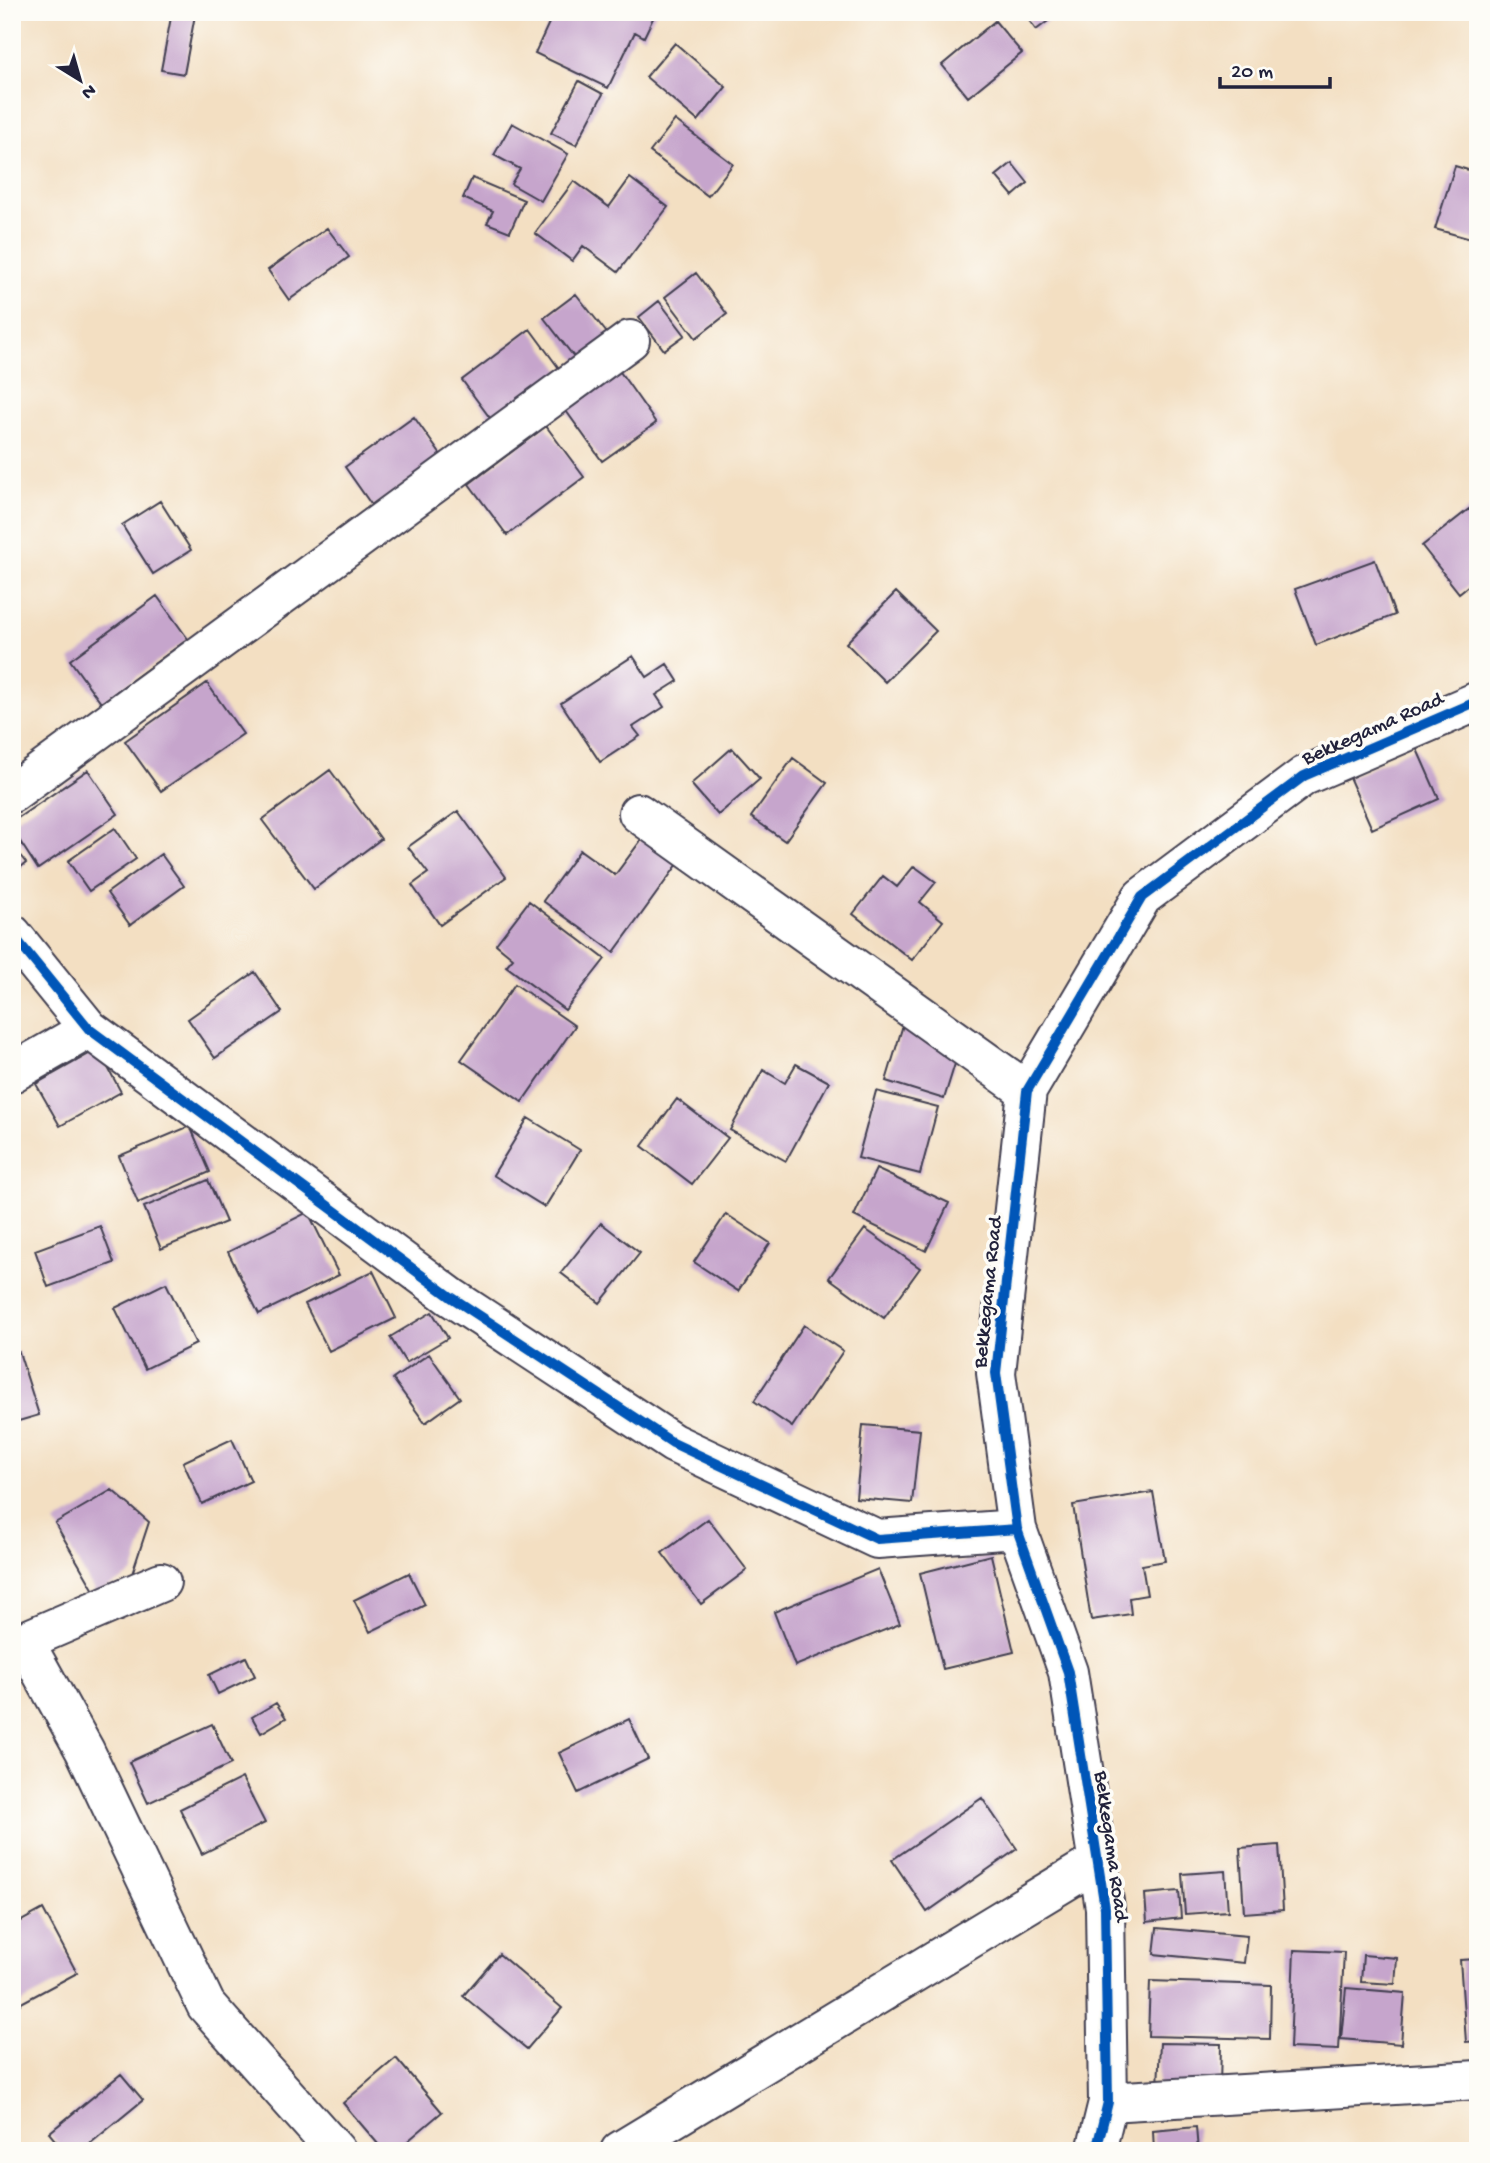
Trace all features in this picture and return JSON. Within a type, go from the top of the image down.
[{"type":"street","points":[[12,793],[630,340]]},
{"type":"street","name":"Bekkegama Road","points":[[1096,2151],[1108,2102],[1105,1908],[1069,1672],[1017,1529],[996,1373],[1027,1091],[1142,897],[1304,776],[1478,701]]},
{"type":"street","points":[[638,813],[1027,1091]]},
{"type":"street","points":[[12,934],[89,1029],[452,1297],[673,1443],[877,1539],[1017,1529]]},
{"type":"street","points":[[12,1073],[89,1029]]},
{"type":"street","points":[[161,1582],[18,1643],[85,1751],[206,2005],[336,2151]]},
{"type":"street","points":[[620,2151],[1097,1861]]},
{"type":"street","points":[[1108,2102],[1478,2080]]},
{"type":"building","points":[[172,12],[195,15],[184,74],[161,70]]},
{"type":"building","points":[[554,12],[656,12],[644,37],[635,32],[608,88],[535,53]]},
{"type":"building","points":[[1023,12],[1060,12],[1036,30]]},
{"type":"building","points":[[995,21],[1022,53],[968,97],[942,65]]},
{"type":"building","points":[[675,43],[726,87],[698,121],[646,77]]},
{"type":"building","points":[[579,81],[603,94],[576,145],[551,133]]},
{"type":"building","points":[[675,120],[733,164],[708,196],[650,152]]},
{"type":"building","points":[[512,123],[568,154],[541,201],[511,184],[520,169],[494,155]]},
{"type":"building","points":[[1012,163],[1028,183],[1013,196],[996,176]]},
{"type":"building","points":[[1455,166],[1478,173],[1478,241],[1435,229]]},
{"type":"building","points":[[472,178],[524,200],[510,232],[487,223],[493,211],[463,198]]},
{"type":"building","points":[[630,178],[668,207],[618,272],[583,246],[572,261],[535,233],[574,181],[609,207]]},
{"type":"building","points":[[327,228],[349,257],[289,300],[268,270]]},
{"type":"building","points":[[696,273],[727,314],[696,338],[665,297]]},
{"type":"building","points":[[576,294],[610,337],[578,362],[544,318]]},
{"type":"building","points":[[659,301],[685,335],[664,350],[639,317]]},
{"type":"building","points":[[530,329],[561,371],[493,422],[462,380]]},
{"type":"building","points":[[618,369],[656,423],[602,461],[564,408]]},
{"type":"building","points":[[414,417],[443,458],[373,507],[345,467]]},
{"type":"building","points":[[546,426],[584,477],[507,535],[469,484]]},
{"type":"building","points":[[160,501],[191,550],[153,574],[122,525]]},
{"type":"building","points":[[1469,509],[1478,520],[1478,578],[1459,593],[1422,546]]},
{"type":"building","points":[[1375,560],[1395,615],[1316,645],[1295,589]]},
{"type":"building","points":[[896,592],[936,631],[885,682],[846,643]]},
{"type":"building","points":[[157,596],[188,639],[101,703],[70,660]]},
{"type":"building","points":[[633,656],[647,677],[667,664],[678,681],[656,695],[664,707],[633,727],[640,736],[600,762],[561,703]]},
{"type":"building","points":[[207,683],[243,734],[161,791],[125,741]]},
{"type":"building","points":[[1416,747],[1439,799],[1372,829],[1349,777]]},
{"type":"building","points":[[732,748],[760,779],[718,815],[691,784]]},
{"type":"building","points":[[793,758],[827,783],[785,841],[751,817]]},
{"type":"building","points":[[88,770],[118,814],[38,869],[12,829],[12,822]]},
{"type":"building","points":[[330,770],[381,839],[314,889],[262,820]]},
{"type":"building","points":[[458,811],[506,877],[440,925],[412,885],[428,873],[408,847]]},
{"type":"building","points":[[115,828],[136,859],[89,891],[68,861]]},
{"type":"building","points":[[645,835],[680,861],[614,952],[543,901],[580,850],[615,875]]},
{"type":"building","points":[[12,845],[26,863],[12,874]]},
{"type":"building","points":[[161,854],[184,886],[130,925],[107,893]]},
{"type":"building","points":[[914,866],[936,882],[920,902],[943,921],[912,960],[853,914],[883,876],[897,887]]},
{"type":"building","points":[[529,901],[605,959],[565,1010],[506,966],[513,958],[496,944]]},
{"type":"building","points":[[255,972],[282,1012],[215,1058],[188,1019]]},
{"type":"building","points":[[515,984],[575,1026],[522,1102],[461,1060]]},
{"type":"building","points":[[903,1025],[958,1054],[944,1099],[886,1081]]},
{"type":"building","points":[[98,1049],[121,1092],[60,1126],[36,1084]]},
{"type":"building","points":[[796,1064],[829,1082],[786,1161],[730,1130],[763,1070],[785,1083]]},
{"type":"building","points":[[876,1091],[938,1107],[920,1174],[858,1158]]},
{"type":"building","points":[[677,1099],[728,1138],[692,1184],[642,1146]]},
{"type":"building","points":[[528,1118],[580,1150],[545,1207],[493,1175]]},
{"type":"building","points":[[190,1126],[210,1172],[138,1203],[119,1156]]},
{"type":"building","points":[[876,1169],[949,1203],[926,1251],[854,1216]]},
{"type":"building","points":[[208,1180],[226,1222],[161,1249],[144,1207]]},
{"type":"building","points":[[308,1212],[339,1275],[259,1314],[228,1252]]},
{"type":"building","points":[[726,1214],[770,1243],[738,1291],[694,1262]]},
{"type":"building","points":[[601,1223],[640,1253],[600,1303],[561,1273]]},
{"type":"building","points":[[100,1226],[114,1263],[48,1287],[35,1250]]},
{"type":"building","points":[[865,1229],[920,1268],[884,1318],[829,1278]]},
{"type":"building","points":[[373,1271],[396,1318],[329,1351],[305,1304]]},
{"type":"building","points":[[166,1283],[196,1344],[145,1369],[115,1308]]},
{"type":"building","points":[[432,1312],[448,1338],[406,1363],[390,1337]]},
{"type":"building","points":[[804,1325],[843,1351],[792,1427],[754,1401]]},
{"type":"building","points":[[19,1352],[39,1415],[12,1423],[12,1354]]},
{"type":"building","points":[[429,1354],[460,1398],[425,1423],[393,1379]]},
{"type":"building","points":[[863,1425],[920,1430],[912,1503],[856,1498]]},
{"type":"building","points":[[232,1439],[251,1481],[202,1504],[183,1462]]},
{"type":"building","points":[[112,1490],[149,1522],[132,1574],[96,1594],[55,1523]]},
{"type":"building","points":[[1153,1492],[1165,1561],[1142,1565],[1147,1595],[1129,1598],[1131,1614],[1091,1620],[1073,1505]]},
{"type":"building","points":[[708,1519],[747,1570],[701,1604],[662,1553]]},
{"type":"building","points":[[991,1555],[1014,1652],[943,1669],[920,1573]]},
{"type":"building","points":[[878,1569],[900,1624],[795,1666],[774,1612]]},
{"type":"building","points":[[409,1573],[425,1605],[370,1632],[354,1600]]},
{"type":"building","points":[[246,1657],[255,1676],[218,1694],[209,1675]]},
{"type":"building","points":[[276,1703],[286,1718],[261,1733],[252,1717]]},
{"type":"building","points":[[629,1719],[648,1759],[578,1793],[559,1753]]},
{"type":"building","points":[[212,1724],[231,1764],[148,1803],[129,1762]]},
{"type":"building","points":[[242,1778],[265,1823],[202,1854],[180,1809]]},
{"type":"building","points":[[982,1798],[1017,1849],[927,1912],[892,1860]]},
{"type":"building","points":[[1279,1845],[1283,1910],[1244,1913],[1240,1848]]},
{"type":"building","points":[[1225,1871],[1228,1911],[1185,1914],[1182,1874]]},
{"type":"building","points":[[1179,1891],[1181,1918],[1147,1922],[1145,1894]]},
{"type":"building","points":[[43,1909],[77,1973],[12,2008],[12,1926]]},
{"type":"building","points":[[1157,1928],[1247,1936],[1244,1963],[1154,1954]]},
{"type":"building","points":[[1294,1950],[1344,1952],[1339,2050],[1290,2048]]},
{"type":"building","points":[[499,1954],[562,2008],[527,2049],[463,1996]]},
{"type":"building","points":[[1363,1955],[1397,1958],[1395,1984],[1361,1982]]},
{"type":"building","points":[[1478,1959],[1478,2041],[1466,2042],[1460,1960]]},
{"type":"building","points":[[1150,1981],[1271,1985],[1270,2039],[1148,2036]]},
{"type":"building","points":[[1346,1988],[1405,1993],[1401,2044],[1341,2039]]},
{"type":"building","points":[[1160,2043],[1221,2044],[1220,2088],[1158,2087]]},
{"type":"building","points":[[396,2058],[442,2112],[396,2151],[384,2151],[343,2103]]},
{"type":"building","points":[[121,2074],[143,2100],[81,2151],[64,2151],[49,2133]]},
{"type":"building","points":[[1196,2127],[1198,2151],[1154,2151],[1153,2131]]},
{"type":"cycle path","points":[[1096,2151],[1108,2102],[1105,1908],[1068,1672],[1017,1529],[996,1373],[1027,1091],[1142,897],[1304,776],[1478,701]]},
{"type":"cycle path","points":[[12,934],[89,1029],[451,1297],[673,1443],[877,1539],[1017,1529]]}]
